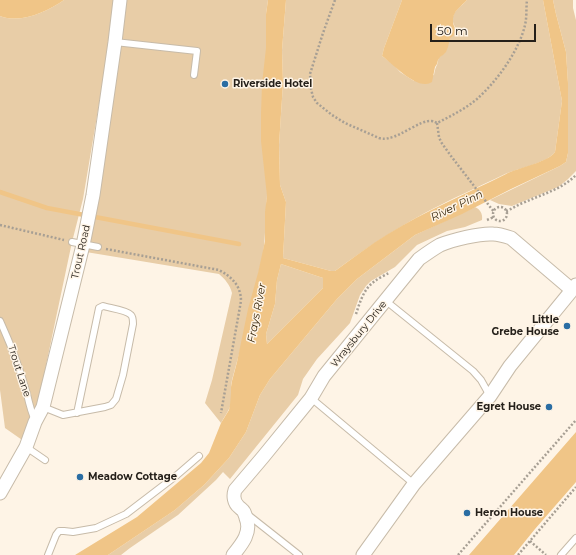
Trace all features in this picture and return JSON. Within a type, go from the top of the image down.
[{"type":"street","name":"Trout Road","points":[[0,492],[26,447],[35,422],[43,407],[80,241],[93,195],[120,0]]},
{"type":"street","name":"Wraysbury Drive","points":[[233,555],[247,535],[249,529],[248,521],[244,512],[235,502],[235,490],[310,398],[324,376],[420,259],[429,251],[440,245],[482,234],[500,234],[511,238],[574,287],[510,366],[490,396],[414,484],[363,555]]},
{"type":"lane","points":[[115,42],[197,51],[194,75]]},
{"type":"lane","points":[[80,241],[98,247]]},
{"type":"lane","points":[[386,301],[474,372],[481,380],[490,396]]},
{"type":"lane","points":[[43,407],[63,415],[77,413],[111,405],[116,399],[123,375],[133,324],[131,314],[103,306],[99,308],[77,413]]},
{"type":"lane","name":"Trout Lane","points":[[0,322],[13,350],[35,422]]},
{"type":"lane","points":[[310,398],[414,484]]},
{"type":"lane","points":[[26,447],[44,460]]},
{"type":"lane","points":[[48,555],[56,535],[59,532],[64,530],[73,532],[96,528],[126,514],[199,456]]},
{"type":"lane","points":[[244,512],[299,555]]},
{"type":"lane","points":[[561,555],[576,538]]},
{"type":"path","points":[[335,0],[310,74],[311,89],[317,103],[332,115],[344,123],[379,138],[389,138],[399,135],[429,121],[437,123],[460,111],[477,99],[502,72],[519,43],[525,24],[527,0]]},
{"type":"path","points":[[437,123],[441,142],[494,212],[494,218],[500,221],[504,220],[506,217],[506,211]]},
{"type":"path","points":[[506,211],[553,191],[566,184],[576,175]]},
{"type":"path","points":[[494,212],[499,208],[506,211]]},
{"type":"path","points":[[0,225],[80,241]]},
{"type":"path","points":[[98,247],[219,270],[233,280],[241,295],[241,301],[221,413]]},
{"type":"path","points":[[458,555],[576,420]]},
{"type":"path","points":[[518,555],[576,487]]},
{"type":"path","points":[[530,541],[546,555]]},
{"type":"shaded area","points":[[64,0],[116,0],[83,199],[72,242],[38,403],[25,442],[5,428],[0,390],[0,16],[16,19],[33,16],[50,9]]},
{"type":"shaded area","points":[[123,0],[268,0],[266,14],[267,196],[264,247],[232,380],[231,404],[221,423],[205,403],[212,380],[232,293],[225,280],[219,274],[86,252]]},
{"type":"shaded area","points":[[286,0],[402,0],[382,56],[394,65],[400,72],[414,81],[434,75],[439,57],[446,51],[455,27],[453,18],[455,12],[467,0],[543,0],[562,101],[555,152],[552,156],[546,159],[505,174],[423,214],[378,241],[335,271],[283,258],[286,202],[280,185],[279,145],[283,83],[282,50]]},
{"type":"shaded area","points":[[553,0],[573,0],[576,20],[576,171],[558,187],[512,206],[499,204],[490,200],[566,162],[568,153],[568,83],[566,52]]},
{"type":"shaded area","points":[[475,207],[481,212],[482,220],[465,227],[447,231],[417,245],[395,267],[371,281],[366,286],[360,295],[350,323],[317,359],[303,379],[298,395],[230,479],[223,472],[178,515],[121,555],[108,555],[175,510],[204,485],[229,458],[246,432],[260,395],[270,379],[337,299],[357,279],[415,235]]},
{"type":"shaded area","points":[[281,264],[323,278],[323,288],[267,344],[266,334],[275,304],[277,280]]},
{"type":"water","points":[[0,0],[64,0],[50,9],[33,16],[16,19],[0,16]]},
{"type":"water","points":[[268,0],[286,0],[282,50],[283,83],[279,145],[280,185],[286,202],[283,258],[335,271],[381,238],[416,218],[506,174],[540,162],[552,156],[555,152],[562,101],[543,0],[553,0],[566,52],[568,83],[568,153],[566,162],[462,214],[415,235],[357,279],[337,299],[270,379],[260,395],[246,432],[229,458],[204,485],[175,510],[108,555],[75,555],[137,517],[201,463],[209,453],[221,423],[229,410],[232,381],[265,241],[265,212],[267,196],[261,141],[261,114],[262,84],[266,48],[266,14]],"holes":[[[281,264],[323,278],[323,288],[267,344],[266,334],[275,304],[277,280]]]},
{"type":"water","points":[[402,0],[467,0],[454,15],[454,35],[450,38],[446,52],[438,60],[432,82],[428,84],[409,78],[382,56]]},
{"type":"water","points":[[576,432],[576,482],[514,555],[469,555]]},
{"type":"waterway","points":[[0,192],[47,208],[239,244]]},
{"type":"place","name":"Riverside Hotel","points":[[225,84]]},
{"type":"place","name":"Little Grebe House","points":[[567,326]]},
{"type":"place","name":"Egret House","points":[[549,407]]},
{"type":"place","name":"Meadow Cottage","points":[[80,477]]},
{"type":"place","name":"Heron House","points":[[467,513]]},
{"type":"water label","name":"River Pinn","points":[[457,206]]},
{"type":"water label","name":"Frays River","points":[[257,313]]}]
